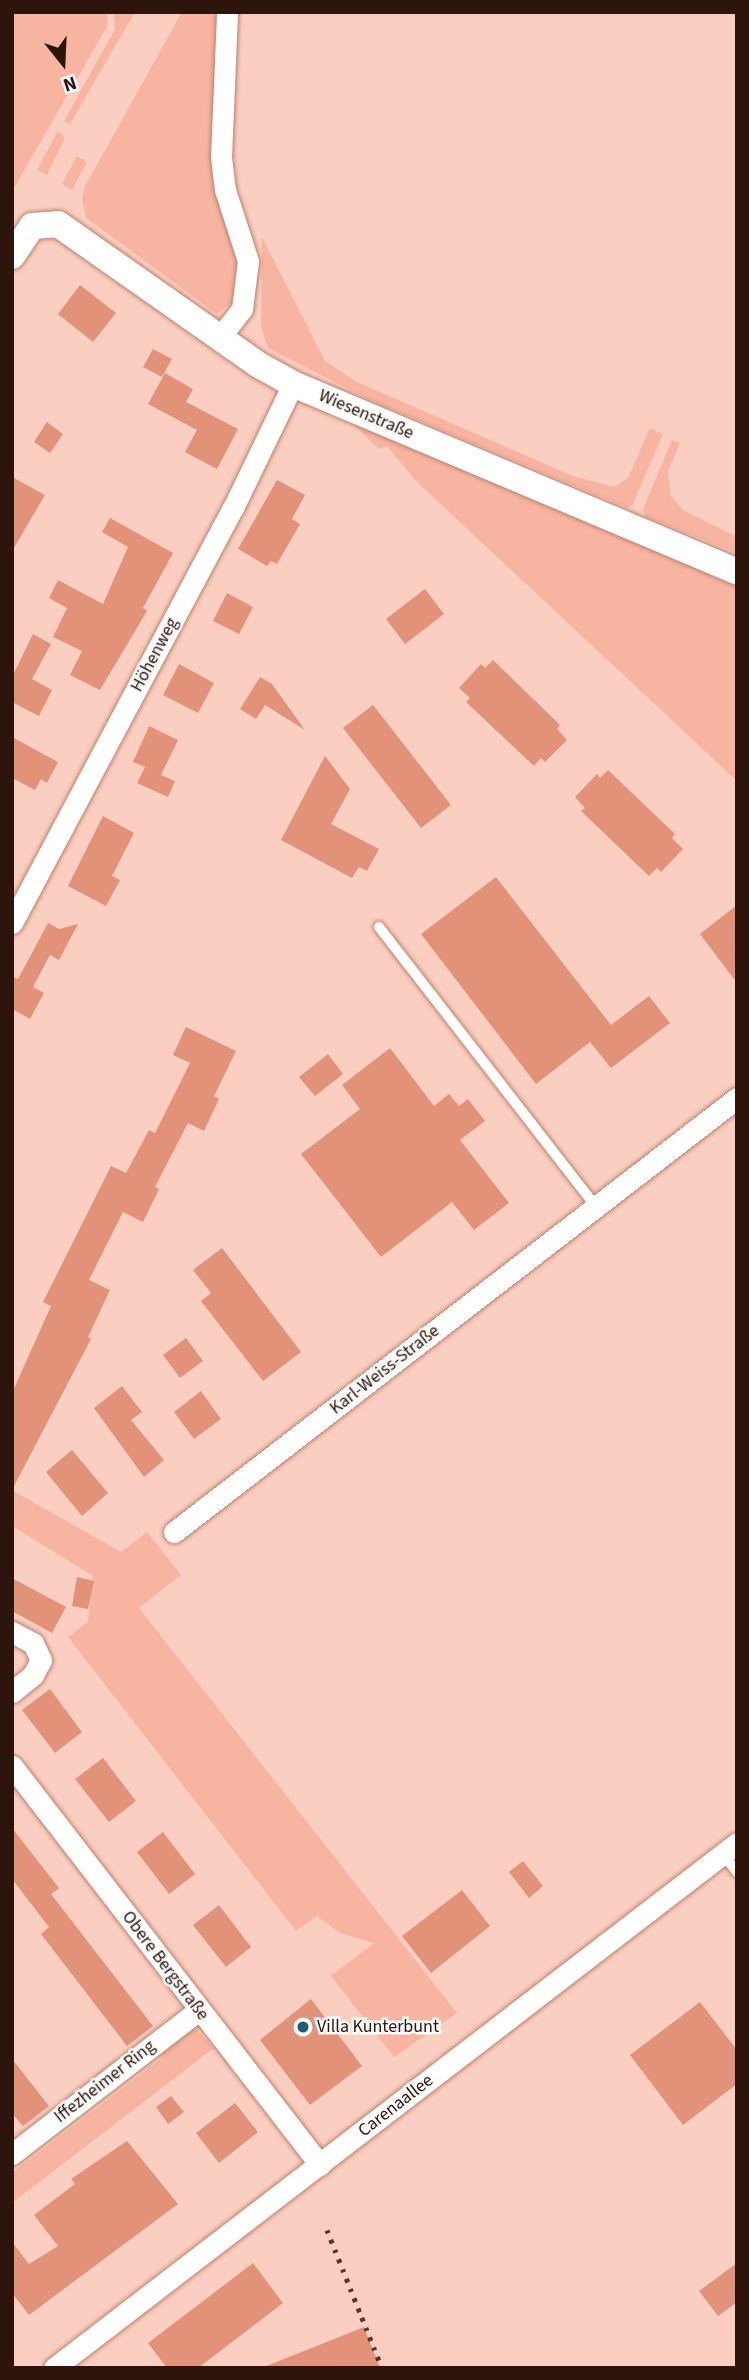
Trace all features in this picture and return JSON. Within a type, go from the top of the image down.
[{"type":"street","points":[[220,337],[242,309],[248,261],[225,190],[221,157],[227,12]]},
{"type":"street","name":"Wiesenstraße","points":[[18,245],[45,221],[68,229],[220,337],[293,384],[737,572]]},
{"type":"street","name":"Höhenweg","points":[[12,923],[233,508],[293,384]]},
{"type":"street","name":"Karl-Weiss-Straße","points":[[174,1532],[737,1098]]},
{"type":"street","points":[[12,1632],[33,1643],[41,1660],[33,1675],[12,1692]]},
{"type":"street","name":"Obere Bergstraße","points":[[12,1766],[320,2165]]},
{"type":"street","name":"Carenaallee","points":[[54,2368],[730,1848]]},
{"type":"street","name":"Iffezheimer Ring","points":[[12,2154],[199,2010]]},
{"type":"lane","points":[[379,927],[596,1207]]},
{"type":"lane","points":[[730,1848],[737,1872]]},
{"type":"shaded area","points":[[12,12],[107,12],[108,25],[14,188]]},
{"type":"shaded area","points":[[114,12],[135,12],[70,124],[64,121],[115,29]]},
{"type":"shaded area","points":[[182,12],[217,12],[212,160],[237,264],[234,301],[217,314],[86,218],[82,199],[84,188]]},
{"type":"shaded area","points":[[58,131],[65,138],[47,175],[37,170]]},
{"type":"shaded area","points":[[77,156],[87,162],[72,190],[62,184]]},
{"type":"shaded area","points":[[262,237],[325,361],[357,382],[573,476],[614,487],[628,478],[650,428],[663,434],[633,504],[628,508],[370,400],[268,348],[261,326]]},
{"type":"shaded area","points":[[350,421],[737,583],[737,781],[417,482],[387,446],[379,449]]},
{"type":"shaded area","points":[[672,440],[680,443],[668,472],[671,496],[683,510],[737,537],[737,553],[645,516],[643,509]]},
{"type":"shaded area","points":[[12,1490],[121,1552],[147,1532],[181,1575],[139,1608],[457,2013],[394,2057],[331,1976],[374,1943],[340,1933],[317,1916],[296,1931],[68,1637],[88,1622],[93,1576],[12,1526]]},
{"type":"shaded area","points":[[197,2030],[214,2048],[12,2203],[12,2173],[161,2059],[162,2049],[185,2031]]},
{"type":"building","points":[[80,285],[116,313],[93,342],[58,314]]},
{"type":"building","points":[[153,349],[172,359],[162,377],[143,367]]},
{"type":"building","points":[[165,373],[193,389],[186,402],[238,429],[217,469],[185,452],[197,430],[148,404]]},
{"type":"building","points":[[47,422],[63,434],[50,453],[34,442]]},
{"type":"building","points":[[12,477],[45,495],[12,551]]},
{"type":"building","points":[[277,480],[305,495],[292,519],[300,524],[277,564],[271,561],[267,566],[238,549]]},
{"type":"building","points":[[110,518],[173,553],[143,608],[147,611],[100,690],[70,675],[82,651],[53,637],[67,608],[49,598],[58,580],[103,604],[128,547],[102,532]]},
{"type":"building","points":[[425,589],[444,614],[405,644],[386,619]]},
{"type":"building","points":[[227,593],[253,607],[239,634],[213,621]]},
{"type":"building","points":[[33,634],[51,644],[32,679],[52,690],[39,716],[12,702],[12,677]]},
{"type":"building","points":[[493,660],[560,725],[557,729],[567,740],[545,762],[541,758],[534,766],[466,702],[470,698],[459,688],[481,664],[485,668]]},
{"type":"building","points":[[179,664],[214,683],[198,713],[163,695]]},
{"type":"building","points":[[260,677],[272,684],[305,730],[265,705],[256,719],[240,709]]},
{"type":"building","points":[[373,705],[451,805],[421,828],[343,728]]},
{"type":"building","points":[[149,726],[178,740],[161,775],[175,781],[168,797],[137,783],[145,767],[133,762]]},
{"type":"building","points":[[12,737],[58,762],[47,783],[41,779],[35,790],[12,778]]},
{"type":"building","points":[[325,756],[350,789],[331,824],[379,849],[367,871],[359,867],[352,878],[281,840]]},
{"type":"building","points":[[608,770],[675,834],[672,838],[683,849],[661,872],[657,868],[649,876],[581,811],[585,808],[575,797],[597,774],[600,778]]},
{"type":"building","points":[[103,816],[134,833],[112,876],[120,880],[106,906],[68,886]]},
{"type":"building","points":[[496,877],[611,1025],[649,996],[670,1023],[611,1068],[590,1042],[536,1084],[421,934]]},
{"type":"building","points":[[737,905],[737,983],[700,934]]},
{"type":"building","points":[[48,923],[59,929],[78,924],[59,960],[50,955],[33,987],[44,993],[30,1019],[12,1009],[12,976],[18,979]]},
{"type":"building","points":[[186,1027],[236,1051],[214,1096],[219,1099],[204,1131],[188,1123],[155,1187],[159,1189],[143,1222],[123,1212],[89,1280],[110,1290],[88,1337],[91,1339],[12,1490],[12,1393],[51,1306],[43,1302],[111,1166],[126,1173],[149,1130],[155,1133],[190,1063],[173,1055]]},
{"type":"building","points":[[390,1048],[434,1106],[449,1094],[459,1106],[468,1099],[485,1121],[460,1140],[509,1203],[474,1230],[452,1202],[381,1257],[301,1154],[360,1109],[342,1085]]},
{"type":"building","points":[[328,1054],[343,1074],[315,1096],[299,1077]]},
{"type":"building","points":[[222,1248],[301,1352],[263,1381],[201,1301],[211,1293],[193,1270]]},
{"type":"building","points":[[186,1338],[203,1361],[180,1378],[163,1355]]},
{"type":"building","points":[[122,1386],[142,1412],[131,1420],[164,1460],[144,1477],[94,1408]]},
{"type":"building","points":[[201,1391],[221,1419],[194,1439],[174,1412]]},
{"type":"building","points":[[72,1450],[108,1493],[82,1516],[46,1472]]},
{"type":"building","points":[[77,1577],[94,1581],[88,1609],[72,1606]]},
{"type":"building","points":[[12,1578],[66,1607],[52,1633],[12,1611]]},
{"type":"building","points":[[50,1689],[82,1732],[55,1753],[22,1710]]},
{"type":"building","points":[[103,1758],[136,1801],[109,1822],[75,1779]]},
{"type":"building","points":[[12,1828],[59,1888],[51,1894],[153,2026],[127,2046],[41,1934],[49,1927],[12,1879]]},
{"type":"building","points":[[163,1832],[195,1874],[169,1894],[137,1852]]},
{"type":"building","points":[[523,1861],[543,1886],[529,1898],[509,1872]]},
{"type":"building","points":[[462,1890],[490,1926],[431,1973],[402,1936]]},
{"type":"building","points":[[219,1905],[251,1947],[226,1967],[193,1925]]},
{"type":"building","points":[[311,1999],[362,2066],[310,2105],[260,2040]]},
{"type":"building","points":[[700,2002],[737,2050],[737,2084],[683,2125],[630,2055]]},
{"type":"building","points":[[12,2059],[49,2106],[23,2126],[12,2113]]},
{"type":"building","points":[[171,2096],[184,2112],[168,2124],[156,2107]]},
{"type":"building","points":[[235,2103],[258,2132],[219,2163],[196,2133]]},
{"type":"building","points":[[127,2141],[178,2204],[29,2315],[12,2293],[12,2242],[29,2264],[58,2246],[34,2215],[75,2184],[71,2179]]},
{"type":"building","points":[[253,2263],[283,2303],[198,2368],[167,2368],[148,2343]]},
{"type":"building","points":[[737,2263],[737,2302],[718,2316],[699,2291]]},
{"type":"building","points":[[364,2327],[380,2368],[264,2368],[264,2367]]},
{"type":"railway","points":[[327,2230],[382,2368]]},
{"type":"place","name":"Villa Kunterbunt","points":[[303,2027]]}]
